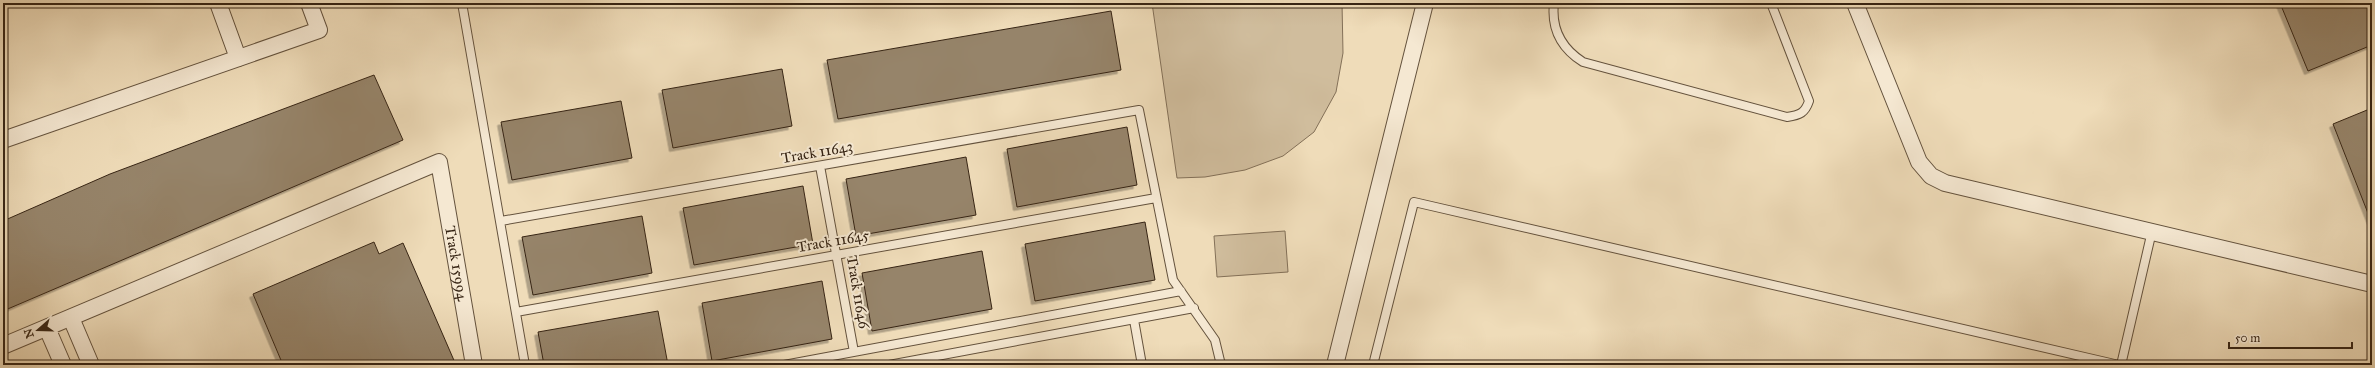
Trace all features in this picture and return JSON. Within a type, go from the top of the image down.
[{"type":"street","points":[[218,3],[238,58]]},
{"type":"street","points":[[3,140],[319,30],[309,3]]},
{"type":"street","points":[[1335,365],[1425,3]]},
{"type":"street","points":[[1856,3],[1919,162],[1931,176],[1945,184],[2152,231],[2372,284]]},
{"type":"street","name":"Track 15994","points":[[71,318],[439,162],[474,365]]},
{"type":"street","points":[[3,346],[71,318],[91,365]]},
{"type":"street","points":[[48,328],[63,365]]},
{"type":"lane","points":[[462,3],[525,365]]},
{"type":"lane","points":[[1554,3],[1553,18],[1559,40],[1570,54],[1583,62],[1787,118],[1801,115],[1809,101],[1771,3]]},
{"type":"lane","name":"Track 11643","points":[[501,221],[1139,110],[1156,198]]},
{"type":"lane","name":"Track 11646","points":[[820,166],[854,352]]},
{"type":"lane","points":[[1156,198],[1173,280],[1215,340],[1220,365]]},
{"type":"lane","name":"Track 11645","points":[[516,312],[1156,198]]},
{"type":"lane","points":[[1373,365],[1414,202],[2120,365],[2152,231]]},
{"type":"lane","points":[[784,365],[1181,291]]},
{"type":"lane","points":[[888,365],[1194,308]]},
{"type":"lane","points":[[1134,320],[1142,365]]},
{"type":"shaded area","points":[[1152,3],[1342,3],[1343,53],[1336,92],[1314,132],[1283,156],[1245,170],[1205,177],[1177,178]]},
{"type":"shaded area","points":[[1285,231],[1288,272],[1217,277],[1214,236]]},
{"type":"building","points":[[2280,3],[2372,3],[2372,45],[2308,71]]},
{"type":"building","points":[[1111,11],[1121,70],[838,119],[827,60]]},
{"type":"building","points":[[782,69],[792,126],[673,148],[662,90]]},
{"type":"building","points":[[374,75],[403,140],[3,311],[3,221],[110,174]]},
{"type":"building","points":[[621,101],[632,158],[512,180],[501,122]]},
{"type":"building","points":[[2372,108],[2372,221],[2371,221],[2333,124]]},
{"type":"building","points":[[1127,127],[1137,185],[1017,207],[1007,149]]},
{"type":"building","points":[[966,157],[976,215],[856,236],[846,179]]},
{"type":"building","points":[[803,186],[813,244],[694,265],[683,208]]},
{"type":"building","points":[[642,216],[652,273],[533,295],[522,237]]},
{"type":"building","points":[[1145,222],[1155,280],[1035,301],[1025,244]]},
{"type":"building","points":[[374,242],[379,254],[403,243],[456,365],[283,365],[253,294]]},
{"type":"building","points":[[982,251],[992,309],[872,331],[862,273]]},
{"type":"building","points":[[822,281],[832,339],[712,361],[702,303]]},
{"type":"building","points":[[658,311],[668,365],[544,365],[538,332]]}]
